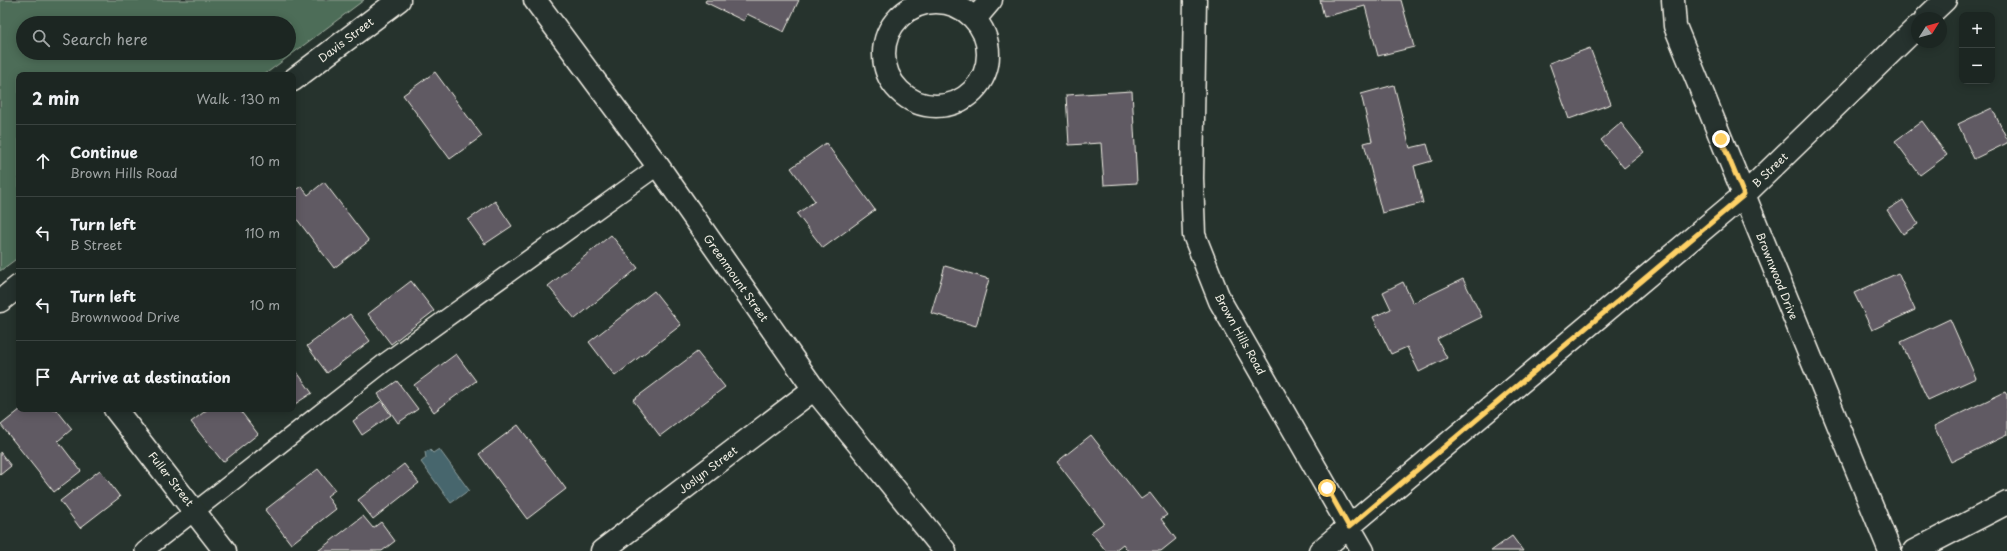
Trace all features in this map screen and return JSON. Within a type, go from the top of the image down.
[{"type":"street","name":"Davis Street","points":[[296,78],[399,0]]},
{"type":"street","name":"Greenmount Street","points":[[535,0],[658,166],[814,389],[945,551]]},
{"type":"street","points":[[975,19],[991,0]]},
{"type":"street","name":"Brown Hills Road","points":[[1195,0],[1192,178],[1194,235],[1220,301],[1363,551]]},
{"type":"street","name":"Brownwood Drive","points":[[1673,0],[1674,26],[1890,551]]},
{"type":"street","points":[[1932,12],[1945,0]]},
{"type":"street","points":[[928,2],[945,2],[962,8],[975,19],[984,34],[988,50],[987,68],[979,84],[967,96],[951,104],[934,106],[916,102],[901,93],[891,80],[884,64],[884,47],[888,31],[898,17],[912,7],[928,2]]},
{"type":"street","name":"B Street","points":[[1320,551],[1744,195],[1911,33]]},
{"type":"street","points":[[0,300],[16,289]]},
{"type":"street","name":"Joslyn Street","points":[[602,551],[814,389]]},
{"type":"street","name":"Fuller Street","points":[[117,412],[196,511],[225,551]]},
{"type":"street","points":[[1914,551],[2007,503]]},
{"type":"lane","points":[[144,551],[384,363],[658,166]]},
{"type":"green space","points":[[0,0],[364,0],[296,51],[296,16],[16,16],[16,60],[284,60],[268,72],[16,72],[16,259],[0,271]]},
{"type":"water","points":[[439,449],[469,490],[451,503],[421,462],[426,458],[425,452],[430,450],[433,453]]},
{"type":"building","points":[[706,0],[799,0],[784,32],[747,14],[744,21],[705,2]]},
{"type":"building","points":[[1320,0],[1401,0],[1414,47],[1378,56],[1365,6],[1324,17]]},
{"type":"building","points":[[1590,48],[1611,104],[1569,119],[1549,63]]},
{"type":"building","points":[[435,72],[482,136],[450,159],[403,95]]},
{"type":"building","points":[[1394,85],[1410,148],[1427,144],[1432,161],[1414,166],[1423,203],[1382,213],[1364,143],[1372,141],[1361,94]]},
{"type":"building","points":[[1132,91],[1137,183],[1104,185],[1101,143],[1069,145],[1066,95]]},
{"type":"building","points":[[1992,108],[2007,139],[2007,143],[1974,159],[1958,124]]},
{"type":"building","points":[[1922,121],[1947,155],[1920,175],[1895,141]]},
{"type":"building","points":[[1621,123],[1644,152],[1624,168],[1601,140]]},
{"type":"building","points":[[826,143],[875,210],[823,248],[797,214],[815,201],[791,168]]},
{"type":"building","points":[[324,182],[369,241],[334,268],[296,218],[296,190],[301,186],[308,195]]},
{"type":"building","points":[[1903,200],[1918,224],[1903,234],[1887,210]]},
{"type":"building","points":[[495,201],[512,226],[485,244],[468,220]]},
{"type":"building","points":[[611,235],[638,268],[575,319],[548,286]]},
{"type":"building","points":[[945,266],[989,279],[976,326],[931,313]]},
{"type":"building","points":[[1898,273],[1915,310],[1872,330],[1854,293]]},
{"type":"building","points":[[1463,279],[1482,317],[1437,339],[1447,358],[1419,372],[1407,347],[1391,354],[1373,317],[1391,309],[1383,292],[1403,282],[1413,303]]},
{"type":"building","points":[[411,281],[434,311],[391,344],[368,314]]},
{"type":"building","points":[[654,291],[681,325],[615,376],[589,342]]},
{"type":"building","points":[[350,314],[370,341],[327,373],[307,346]]},
{"type":"building","points":[[1950,319],[1976,378],[1928,400],[1901,342]]},
{"type":"building","points":[[697,352],[725,387],[660,436],[633,400]]},
{"type":"building","points":[[456,354],[476,381],[434,412],[414,385]]},
{"type":"building","points":[[297,372],[312,393],[296,403]]},
{"type":"building","points":[[397,381],[418,409],[398,423],[378,394]]},
{"type":"building","points":[[2005,392],[2007,395],[2007,435],[1951,462],[1934,426]]},
{"type":"building","points":[[381,401],[391,415],[362,435],[353,421]]},
{"type":"building","points":[[17,412],[58,412],[72,429],[58,441],[81,471],[54,492],[1,425]]},
{"type":"building","points":[[204,412],[241,412],[258,434],[223,462],[191,422]]},
{"type":"building","points":[[518,425],[566,489],[527,519],[479,454]]},
{"type":"building","points":[[1091,435],[1141,499],[1150,493],[1167,515],[1161,519],[1176,539],[1161,551],[1128,551],[1123,544],[1114,551],[1106,551],[1091,532],[1104,523],[1057,462]]},
{"type":"building","points":[[0,452],[11,466],[0,475]]},
{"type":"building","points":[[404,464],[419,483],[373,519],[358,500]]},
{"type":"building","points":[[318,469],[335,490],[327,496],[336,509],[291,544],[265,510]]},
{"type":"building","points":[[100,470],[120,497],[80,528],[60,501]]},
{"type":"building","points":[[363,516],[373,528],[381,522],[395,541],[382,551],[318,551]]},
{"type":"building","points":[[1512,536],[1523,551],[1491,551]]},
{"type":"route","points":[[1327,488],[1349,527],[1744,195],[1721,139]]}]
